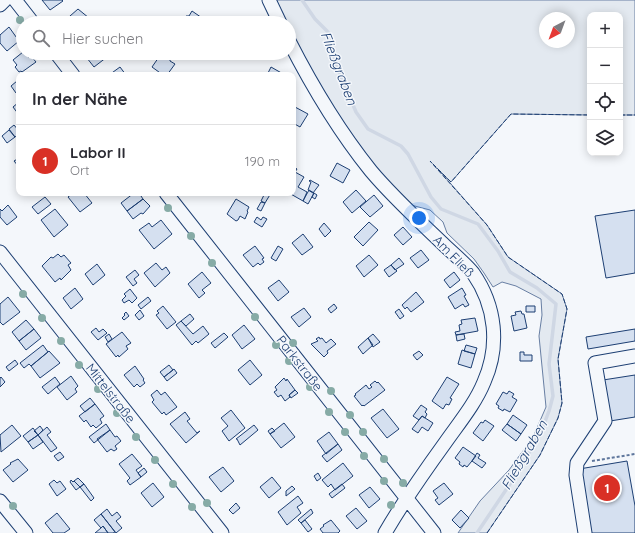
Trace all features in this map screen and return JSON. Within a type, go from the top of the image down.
[{"type":"street","points":[[0,5],[5,0]]},
{"type":"street","points":[[15,0],[28,16]]},
{"type":"street","points":[[269,0],[277,16]]},
{"type":"street","name":"Am Fließ","points":[[296,54],[326,108],[372,171],[395,198],[473,273],[486,296],[493,320],[494,341],[491,362],[485,382],[475,401],[406,498],[385,533]]},
{"type":"street","points":[[61,60],[71,72]]},
{"type":"street","name":"Parkstraße","points":[[168,196],[434,533]]},
{"type":"street","name":"Mittelstraße","points":[[0,252],[222,533]]},
{"type":"street","points":[[585,533],[576,476],[577,464],[605,421],[595,362],[635,356]]},
{"type":"street","points":[[0,501],[26,533]]},
{"type":"path","points":[[577,464],[635,454]]},
{"type":"shaded area","points":[[275,0],[635,0],[635,115],[623,115],[623,12],[587,12],[587,115],[511,114],[451,182],[437,168],[487,225],[508,257],[562,294],[567,309],[558,359],[562,403],[558,418],[540,455],[487,533],[458,533],[480,501],[509,470],[533,437],[546,407],[539,336],[542,315],[541,299],[516,286],[502,282],[493,287],[474,259],[447,233],[443,222],[430,210],[411,205],[373,166],[321,91],[296,41],[296,16],[283,16]]},
{"type":"building","points":[[42,0],[62,0],[63,1],[50,10]]},
{"type":"building","points":[[78,9],[87,16],[70,16]]},
{"type":"building","points":[[192,11],[199,16],[189,16]]},
{"type":"building","points":[[9,27],[16,37],[16,44],[7,51],[0,43],[0,35]]},
{"type":"building","points":[[16,58],[16,60],[34,60],[36,62],[22,72],[19,72],[15,67],[17,65],[13,60]]},
{"type":"building","points":[[88,60],[103,60],[94,67]]},
{"type":"building","points":[[157,60],[170,60],[175,64],[169,72],[159,72],[152,67]]},
{"type":"building","points":[[120,67],[124,72],[113,72]]},
{"type":"building","points":[[271,67],[280,72],[268,72]]},
{"type":"building","points":[[16,82],[16,93],[11,86]]},
{"type":"building","points":[[296,108],[308,114],[300,127],[296,125]]},
{"type":"building","points":[[14,125],[16,127],[16,136],[15,137],[9,129]]},
{"type":"building","points":[[9,130],[15,137],[7,143],[2,136]]},
{"type":"building","points":[[337,163],[350,170],[343,183],[330,176]]},
{"type":"building","points":[[296,173],[304,177],[298,187],[307,192],[303,201],[294,196],[296,196]]},
{"type":"building","points":[[310,180],[319,185],[313,193],[308,190],[311,182],[309,181]]},
{"type":"building","points":[[309,190],[314,193],[308,204],[303,201]]},
{"type":"building","points":[[356,190],[366,201],[352,213],[343,202]]},
{"type":"building","points":[[314,193],[317,195],[315,199],[312,197]]},
{"type":"building","points":[[374,195],[383,206],[370,217],[360,207]]},
{"type":"building","points":[[86,196],[92,203],[80,212],[68,197]]},
{"type":"building","points":[[130,196],[141,196],[143,199],[127,211],[121,203]]},
{"type":"building","points":[[264,196],[269,196],[265,203],[261,201]]},
{"type":"building","points":[[45,197],[51,204],[38,214],[32,207]]},
{"type":"building","points":[[143,199],[150,206],[143,214],[141,213],[133,219],[127,211]]},
{"type":"building","points":[[236,199],[249,207],[245,219],[240,216],[236,221],[227,214]]},
{"type":"building","points":[[261,202],[265,203],[261,211],[257,209]]},
{"type":"building","points":[[8,205],[17,217],[7,225],[0,217],[0,209],[2,211]]},
{"type":"building","points":[[55,209],[68,225],[54,237],[41,220]]},
{"type":"building","points":[[635,210],[635,273],[606,278],[595,216]]},
{"type":"building","points":[[257,217],[261,220],[263,217],[267,219],[262,227],[254,222]]},
{"type":"building","points":[[161,220],[172,234],[154,249],[139,230],[149,223],[152,227]]},
{"type":"building","points":[[369,222],[378,230],[363,246],[354,237]]},
{"type":"building","points":[[324,223],[331,231],[325,237],[319,229]]},
{"type":"building","points":[[403,227],[412,237],[403,245],[394,235]]},
{"type":"building","points":[[303,234],[313,247],[302,255],[292,243]]},
{"type":"building","points":[[255,246],[264,258],[262,259],[264,262],[260,265],[258,263],[253,267],[243,255]]},
{"type":"building","points":[[278,246],[283,249],[276,261],[271,258]]},
{"type":"building","points":[[421,250],[429,260],[418,268],[410,258]]},
{"type":"building","points":[[58,254],[61,257],[64,255],[71,263],[68,265],[71,270],[61,280],[60,278],[55,282],[42,266],[51,257],[53,258]]},
{"type":"building","points":[[369,255],[378,265],[364,277],[356,266]]},
{"type":"building","points":[[399,258],[404,264],[395,270],[391,265]]},
{"type":"building","points":[[156,263],[162,270],[166,267],[170,273],[155,287],[144,273]]},
{"type":"building","points":[[97,264],[105,275],[93,285],[85,274]]},
{"type":"building","points":[[391,265],[397,271],[389,277],[384,270]]},
{"type":"building","points":[[135,270],[139,275],[134,279],[137,283],[133,286],[126,277]]},
{"type":"building","points":[[202,272],[211,283],[202,290],[205,293],[199,298],[188,284]]},
{"type":"building","points":[[454,272],[460,280],[450,288],[444,280]]},
{"type":"building","points":[[279,280],[289,292],[278,301],[268,288]]},
{"type":"building","points":[[75,288],[83,299],[71,309],[63,298]]},
{"type":"building","points":[[462,288],[469,305],[465,307],[463,304],[455,309],[448,297]]},
{"type":"building","points":[[130,289],[137,298],[132,303],[129,300],[124,303],[122,300],[126,296],[124,294]]},
{"type":"building","points":[[416,292],[424,302],[411,312],[407,307],[405,309],[402,305]]},
{"type":"building","points":[[8,297],[20,312],[3,325],[0,322],[0,304]]},
{"type":"building","points":[[148,297],[151,301],[141,309],[138,305]]},
{"type":"building","points":[[334,304],[337,308],[331,313],[328,309]]},
{"type":"building","points":[[163,306],[176,322],[167,329],[156,315],[159,313],[157,311]]},
{"type":"building","points":[[526,306],[535,306],[535,312],[526,312]]},
{"type":"building","points":[[304,308],[311,317],[299,327],[291,317]]},
{"type":"building","points":[[399,309],[404,316],[400,319],[395,312]]},
{"type":"building","points":[[140,310],[144,316],[139,320],[135,315]]},
{"type":"building","points":[[521,311],[522,314],[524,314],[527,328],[514,331],[511,316],[516,315],[515,312]]},
{"type":"building","points":[[126,312],[129,316],[124,320],[122,318]]},
{"type":"building","points":[[190,314],[194,319],[186,326],[181,321]]},
{"type":"building","points":[[475,318],[478,331],[456,335],[455,332],[460,331],[459,325],[462,324],[461,320]]},
{"type":"building","points":[[26,320],[34,329],[19,341],[12,332]]},
{"type":"building","points":[[181,321],[193,334],[203,326],[209,334],[198,343],[196,341],[192,345],[176,325]]},
{"type":"building","points":[[244,325],[255,339],[242,349],[232,335]]},
{"type":"building","points":[[96,328],[99,332],[103,329],[107,333],[98,340],[91,332]]},
{"type":"building","points":[[34,329],[41,338],[26,350],[19,341]]},
{"type":"building","points":[[635,329],[635,341],[588,349],[586,337]]},
{"type":"building","points":[[122,332],[131,343],[126,346],[128,349],[119,357],[118,355],[116,357],[106,344]]},
{"type":"building","points":[[224,333],[228,337],[215,348],[211,343]]},
{"type":"building","points":[[109,334],[112,339],[108,342],[105,337]]},
{"type":"building","points":[[373,334],[380,342],[373,347],[368,338]]},
{"type":"building","points":[[464,334],[465,339],[457,341],[456,335]]},
{"type":"building","points":[[319,337],[326,343],[331,339],[336,344],[327,351],[328,353],[324,357],[311,344],[318,341],[316,339]]},
{"type":"building","points":[[368,338],[373,345],[363,354],[358,347]]},
{"type":"building","points":[[43,345],[48,352],[31,366],[29,364],[24,368],[20,363]]},
{"type":"building","points":[[466,345],[477,348],[475,354],[464,351]]},
{"type":"building","points":[[462,350],[475,354],[471,368],[458,364]]},
{"type":"building","points":[[49,351],[60,363],[40,378],[31,366]]},
{"type":"building","points":[[419,351],[423,355],[417,360],[413,355]]},
{"type":"building","points":[[520,352],[524,352],[524,355],[532,355],[532,361],[520,361]]},
{"type":"building","points":[[15,360],[18,364],[9,371],[6,367]]},
{"type":"building","points":[[250,360],[262,375],[250,385],[238,370]]},
{"type":"building","points":[[169,365],[173,370],[164,377],[160,372]]},
{"type":"building","points":[[135,366],[145,383],[140,387],[137,384],[134,387],[124,375]]},
{"type":"building","points":[[174,369],[177,373],[167,381],[164,377]]},
{"type":"building","points":[[635,375],[635,417],[610,421],[603,380]]},
{"type":"building","points":[[71,376],[78,386],[75,389],[77,392],[67,400],[57,387]]},
{"type":"building","points":[[1,377],[5,382],[0,387],[0,378]]},
{"type":"building","points":[[55,377],[60,384],[48,394],[42,387]]},
{"type":"building","points":[[447,377],[459,384],[450,398],[452,399],[449,405],[446,404],[443,409],[432,401]]},
{"type":"building","points":[[284,378],[286,381],[287,379],[295,390],[285,401],[281,395],[278,397],[274,392],[277,390],[275,387]]},
{"type":"building","points":[[375,381],[377,383],[378,382],[385,390],[362,406],[354,396],[356,395],[355,394],[366,385],[369,389],[372,387],[370,385]]},
{"type":"building","points":[[157,390],[161,395],[165,392],[177,407],[166,415],[164,412],[162,414],[152,402],[154,400],[151,395]]},
{"type":"building","points":[[295,390],[298,393],[291,398],[289,395]]},
{"type":"building","points":[[509,391],[514,394],[512,397],[517,400],[510,412],[504,409],[503,411],[498,408],[499,406],[496,404],[503,392],[507,394]]},
{"type":"building","points":[[90,398],[95,404],[85,412],[80,406]]},
{"type":"building","points":[[95,404],[104,416],[100,419],[102,423],[96,428],[93,425],[91,427],[86,420],[84,422],[79,416]]},
{"type":"building","points":[[421,405],[427,409],[425,412],[427,414],[425,418],[422,416],[419,420],[413,416]]},
{"type":"building","points":[[383,409],[399,429],[387,438],[371,418]]},
{"type":"building","points":[[231,410],[245,428],[229,441],[222,431],[228,426],[221,418]]},
{"type":"building","points":[[185,412],[190,419],[187,421],[197,433],[200,431],[186,443],[170,424]]},
{"type":"building","points":[[513,415],[527,425],[521,434],[507,424]]},
{"type":"building","points":[[422,416],[433,423],[428,431],[422,427],[418,433],[412,429]]},
{"type":"building","points":[[485,420],[494,426],[483,441],[473,433],[481,422],[483,423]]},
{"type":"building","points":[[284,423],[295,437],[281,448],[270,434]]},
{"type":"building","points":[[106,424],[110,430],[94,443],[89,437]]},
{"type":"building","points":[[507,424],[521,434],[516,441],[502,430]]},
{"type":"building","points":[[12,425],[21,436],[1,452],[0,435]]},
{"type":"building","points":[[254,425],[258,430],[240,445],[236,439]]},
{"type":"building","points":[[40,426],[43,430],[38,435],[34,431]]},
{"type":"building","points":[[47,427],[51,432],[47,435],[57,448],[51,452],[38,435]]},
{"type":"building","points":[[33,428],[38,435],[28,442],[23,436]]},
{"type":"building","points":[[272,428],[275,431],[270,434],[268,431]]},
{"type":"building","points":[[110,430],[115,437],[117,436],[121,441],[115,446],[117,449],[114,451],[111,449],[107,452],[97,439]]},
{"type":"building","points":[[329,432],[338,444],[326,454],[317,441]]},
{"type":"building","points":[[38,435],[43,442],[33,449],[28,442]]},
{"type":"building","points":[[338,444],[342,450],[327,462],[322,456]]},
{"type":"building","points":[[463,447],[476,456],[467,467],[464,465],[463,467],[459,464],[460,462],[455,458]]},
{"type":"building","points":[[60,452],[64,457],[58,461],[54,456]]},
{"type":"building","points":[[477,453],[480,455],[478,458],[486,463],[482,468],[472,461]]},
{"type":"building","points":[[132,454],[142,466],[136,470],[141,477],[130,485],[127,481],[130,478],[119,464]]},
{"type":"building","points":[[18,459],[28,470],[13,482],[3,470],[11,464],[10,463]]},
{"type":"building","points":[[627,461],[635,506],[635,533],[590,533],[579,469]]},
{"type":"building","points":[[343,463],[353,476],[335,490],[331,484],[328,487],[322,480]]},
{"type":"building","points":[[223,467],[234,481],[221,492],[209,477]]},
{"type":"building","points":[[144,468],[147,472],[141,477],[138,473]]},
{"type":"building","points":[[318,473],[321,478],[317,481],[314,476]]},
{"type":"building","points":[[272,477],[281,488],[269,498],[260,487]]},
{"type":"building","points":[[78,478],[84,484],[80,487],[74,481]]},
{"type":"building","points":[[54,480],[57,483],[60,481],[66,489],[57,496],[49,484]]},
{"type":"building","points":[[71,480],[80,487],[76,490],[70,482]]},
{"type":"building","points":[[153,483],[164,497],[152,507],[141,493]]},
{"type":"building","points":[[444,483],[453,494],[439,505],[435,500],[438,498],[433,491]]},
{"type":"building","points":[[84,484],[94,498],[91,501],[80,487]]},
{"type":"building","points":[[342,484],[345,488],[332,498],[329,494]]},
{"type":"building","points":[[292,486],[295,489],[286,496],[286,491]]},
{"type":"building","points":[[370,487],[380,499],[369,508],[359,495]]},
{"type":"building","points":[[298,496],[303,503],[297,507],[301,513],[287,525],[278,512]]},
{"type":"building","points":[[236,503],[240,508],[233,514],[229,510]]},
{"type":"building","points":[[356,508],[367,521],[357,529],[346,516]]},
{"type":"building","points":[[107,509],[112,516],[117,512],[121,517],[116,521],[122,528],[116,533],[101,514]]},
{"type":"building","points":[[311,509],[313,513],[301,523],[298,520]]},
{"type":"building","points":[[461,510],[469,518],[460,528],[452,520]]},
{"type":"building","points":[[57,513],[70,529],[64,533],[53,533],[45,523]]},
{"type":"building","points":[[101,514],[115,532],[108,533],[103,526],[101,528],[94,520]]},
{"type":"building","points":[[305,520],[312,529],[308,532],[301,523]]},
{"type":"building","points":[[331,520],[340,531],[338,533],[323,533],[320,529]]},
{"type":"building","points":[[103,526],[108,533],[95,533],[101,528]]},
{"type":"waterway","name":"Fließgraben","points":[[302,0],[315,19],[328,32],[337,67],[356,112],[368,129],[401,146],[408,154],[431,197],[441,209],[478,224],[498,251],[510,272],[537,288],[556,304],[549,364],[553,396],[549,411],[541,432],[514,478],[477,533]]},
{"type":"fence","points":[[487,533],[540,455],[558,418],[562,403],[558,359],[567,309],[562,294],[508,257],[487,225],[430,161],[451,182],[511,114],[587,115]]},
{"type":"fence","points":[[623,115],[635,115]]},
{"type":"place","name":"Labor II","points":[[607,488]]}]
